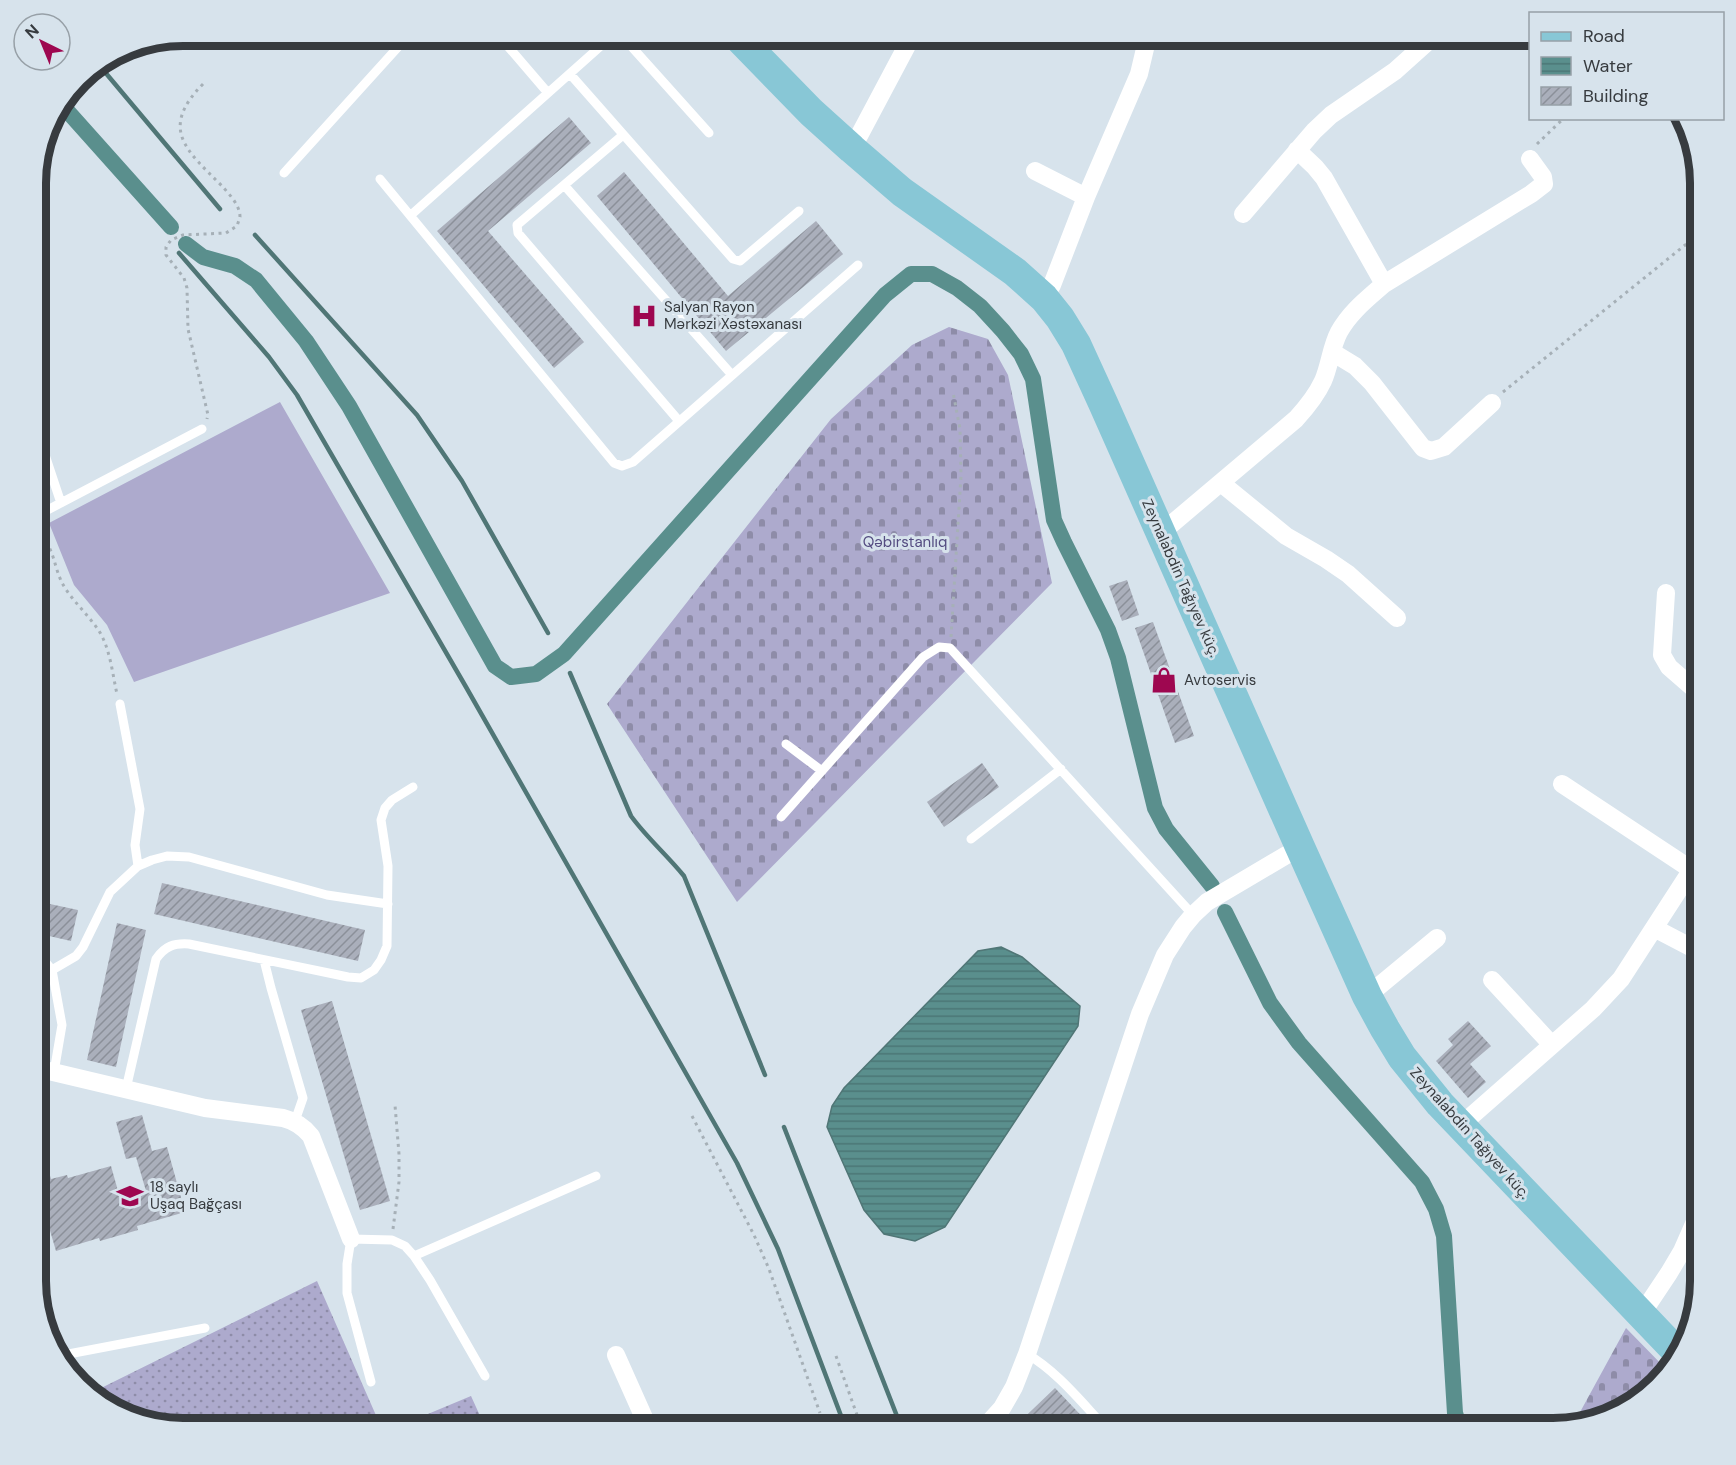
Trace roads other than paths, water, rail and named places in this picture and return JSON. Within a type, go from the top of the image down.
[{"type":"main road","name":"Zeynalabdin Tağıyev küç.","points":[[747,47],[811,112],[852,149],[902,192],[1015,272],[1044,298],[1060,318],[1076,344],[1367,996],[1385,1029],[1419,1079],[1460,1126],[1672,1347]]},
{"type":"street","points":[[852,149],[906,46]]},
{"type":"street","points":[[1044,298],[1052,285],[1086,197],[1140,74],[1146,46]]},
{"type":"street","points":[[1243,214],[1297,150],[1331,115],[1395,70],[1422,46]]},
{"type":"street","points":[[1297,150],[1324,178],[1384,284]]},
{"type":"street","points":[[1161,533],[1296,419],[1312,400],[1323,380],[1338,333],[1350,316],[1384,284],[1545,184],[1543,177],[1530,159]]},
{"type":"street","points":[[1035,171],[1086,197]]},
{"type":"street","points":[[1332,352],[1355,366],[1372,383],[1423,448],[1431,451],[1444,447],[1492,403]]},
{"type":"street","points":[[1221,483],[1286,536],[1348,574],[1397,618]]},
{"type":"street","points":[[1666,593],[1662,655],[1669,667],[1690,685]]},
{"type":"street","points":[[1562,784],[1690,860]]},
{"type":"street","points":[[993,1418],[1002,1408],[1014,1387],[1027,1354],[1140,1014],[1165,955],[1193,915],[1208,902],[1300,847]]},
{"type":"street","points":[[1460,1126],[1593,1009],[1622,979],[1690,873]]},
{"type":"street","points":[[1654,928],[1690,947]]},
{"type":"street","points":[[1367,996],[1437,938]]},
{"type":"street","points":[[1492,980],[1552,1045]]},
{"type":"street","points":[[47,1070],[205,1108],[294,1121],[311,1136],[351,1239]]},
{"type":"street","points":[[1641,1315],[1670,1273],[1690,1233]]},
{"type":"street","points":[[616,1355],[645,1418]]},
{"type":"lane","points":[[284,173],[398,47]]},
{"type":"lane","points":[[508,47],[548,93]]},
{"type":"lane","points":[[411,215],[600,47]]},
{"type":"lane","points":[[632,47],[709,133]]},
{"type":"lane","points":[[570,74],[733,259],[740,261],[799,211]]},
{"type":"lane","points":[[623,135],[517,225],[518,233],[679,421]]},
{"type":"lane","points":[[380,180],[614,463],[622,466],[633,462],[858,265]]},
{"type":"lane","points":[[564,185],[732,375]]},
{"type":"lane","points":[[47,510],[202,429]]},
{"type":"lane","points":[[47,467],[61,503]]},
{"type":"lane","points":[[781,817],[923,657],[939,647],[950,648],[1193,915]]},
{"type":"lane","points":[[120,704],[140,809],[135,844],[138,866]]},
{"type":"lane","points":[[786,744],[822,771]]},
{"type":"lane","points":[[971,839],[1061,769]]},
{"type":"lane","points":[[126,1089],[156,959],[161,951],[169,946],[178,943],[348,977],[361,978],[374,970],[387,946],[388,866],[381,820],[385,808],[392,800],[413,787]]},
{"type":"lane","points":[[52,970],[76,956],[83,947],[110,892],[138,866],[167,856],[189,857],[327,895],[388,904]]},
{"type":"lane","points":[[264,960],[303,1098],[294,1121]]},
{"type":"lane","points":[[47,964],[52,970],[62,1025],[54,1072]]},
{"type":"lane","points":[[414,1256],[596,1176]]},
{"type":"lane","points":[[371,1382],[347,1293],[347,1264],[351,1239],[392,1240],[405,1246],[430,1280],[485,1376]]},
{"type":"lane","points":[[68,1354],[205,1328]]},
{"type":"lane","points":[[1027,1354],[1054,1374],[1096,1418]]},
{"type":"water","points":[[1001,947],[1022,957],[1080,1006],[1078,1026],[945,1227],[915,1241],[884,1234],[864,1210],[827,1127],[832,1106],[844,1088],[978,951]]},
{"type":"waterway","points":[[105,72],[220,209]]},
{"type":"waterway","points":[[68,111],[171,227]]},
{"type":"waterway","points":[[255,235],[417,415],[462,481],[548,633]]},
{"type":"waterway","points":[[186,244],[203,257],[235,266],[256,280],[306,341],[349,406],[495,666],[511,677],[536,674],[564,654],[885,295],[911,274],[932,274],[957,288],[980,306],[1003,331],[1021,354],[1033,379],[1054,520],[1108,630],[1118,658],[1155,808],[1166,829],[1212,886]]},
{"type":"waterway","points":[[179,253],[269,357],[297,395],[737,1163],[778,1249],[842,1418]]},
{"type":"waterway","points":[[570,673],[631,816],[684,876],[765,1075]]},
{"type":"waterway","points":[[1225,912],[1270,1003],[1299,1043],[1422,1182],[1436,1209],[1444,1236],[1457,1418]]},
{"type":"waterway","points":[[784,1127],[898,1418]]},
{"type":"place","name":"Salyan Rayon Mərkəzi Xəstəxanası","points":[[644,316]]},
{"type":"place","name":"Avtoservis","points":[[1164,680]]},
{"type":"place","name":"18 saylı Uşaq Bağçası","points":[[130,1196]]},
{"type":"park label","name":"Qəbirstanlıq","points":[[905,542]]}]
